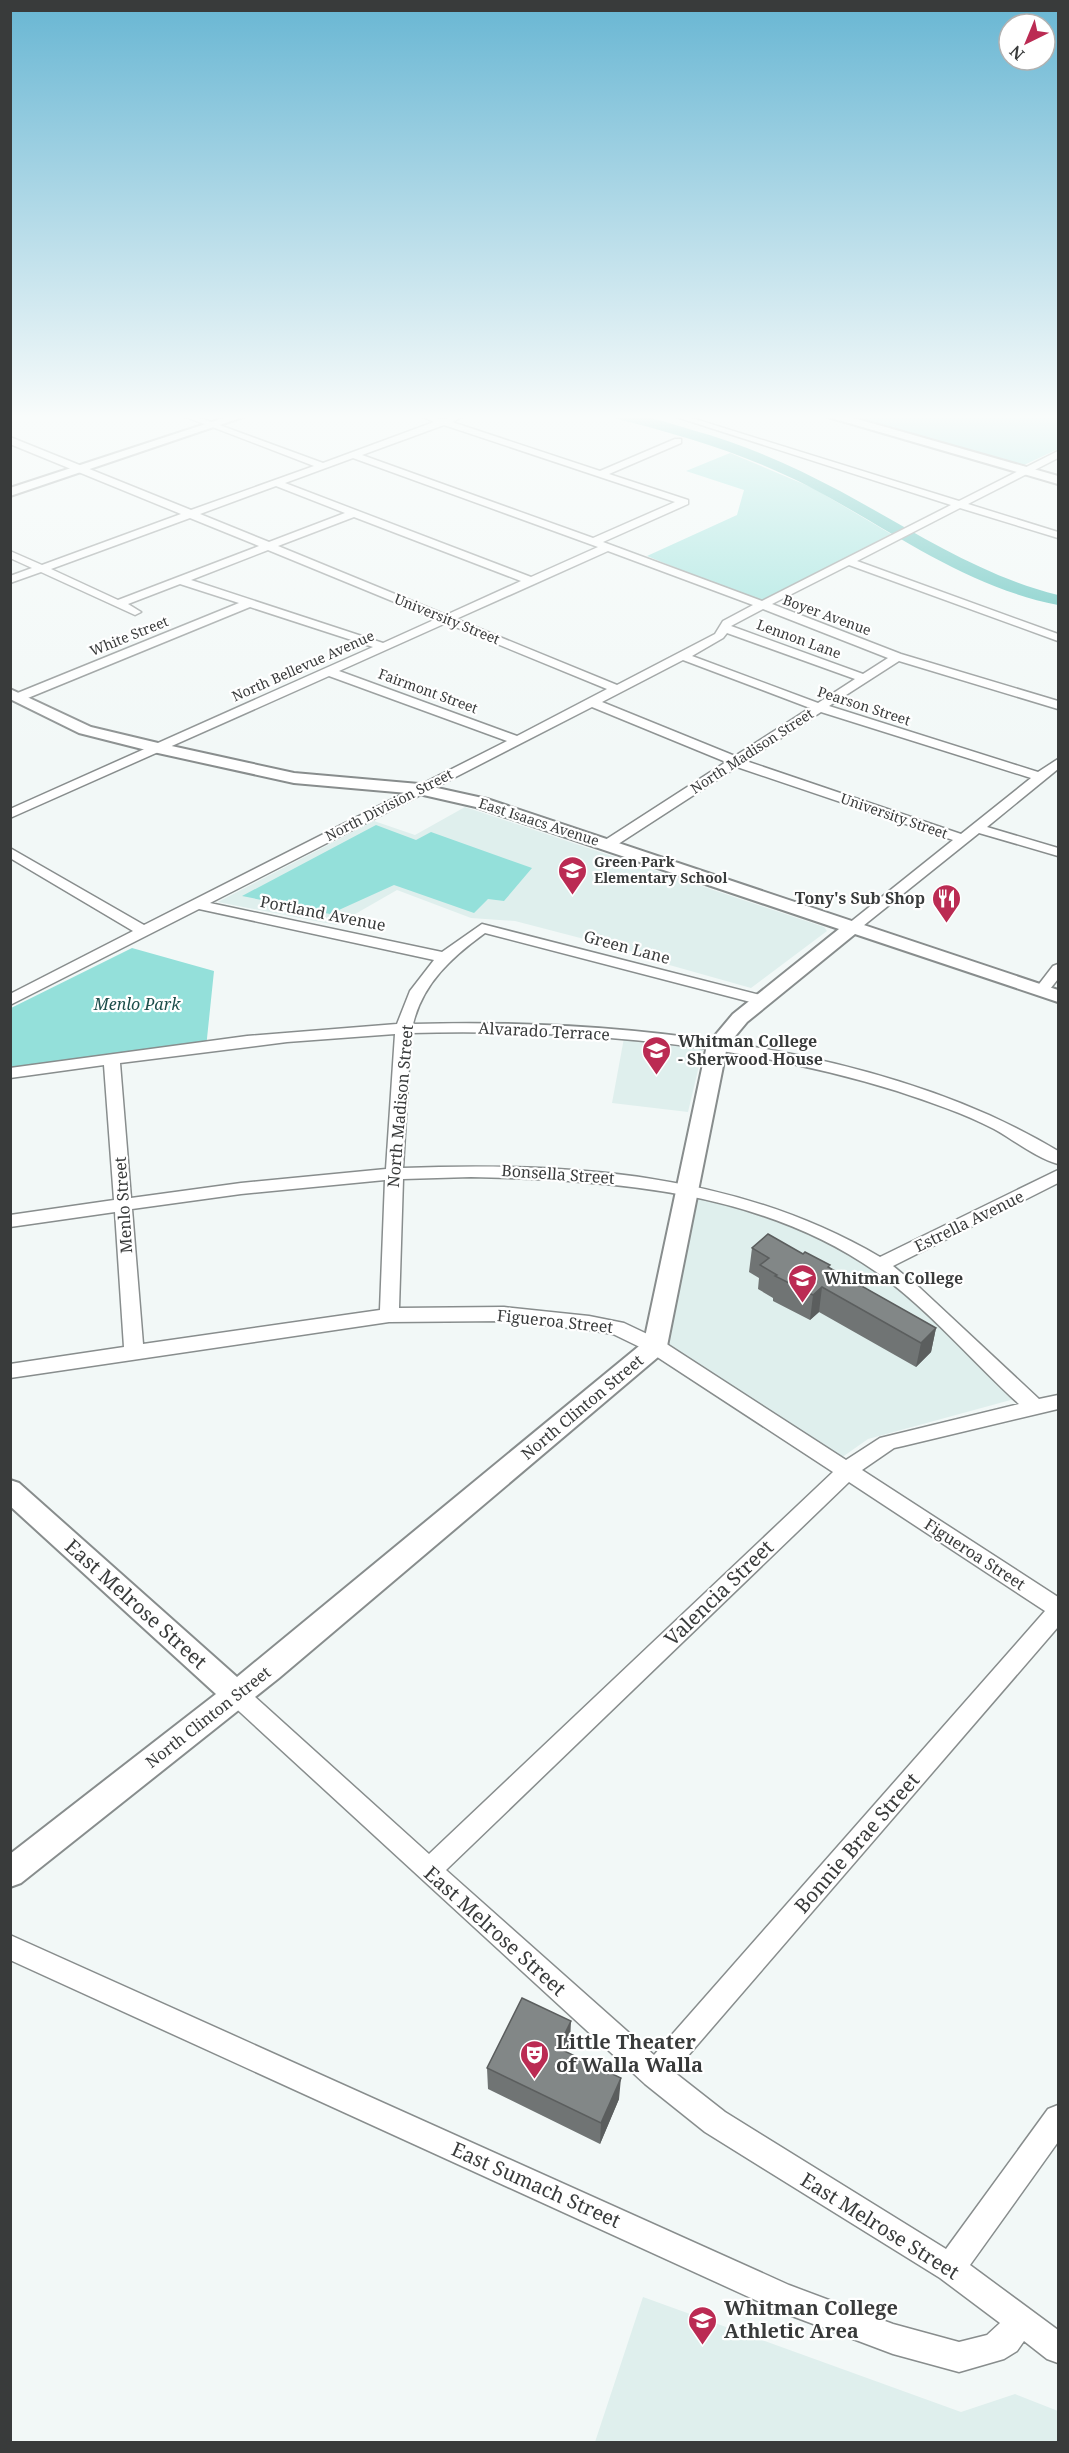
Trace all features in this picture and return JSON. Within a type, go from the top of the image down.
[{"type":"main road","name":"East Isaacs Avenue","points":[[15,695],[85,729],[158,748],[294,778],[419,789],[481,803],[1059,996]]},
{"type":"main road","name":"North Clinton Street","points":[[10,1873],[237,1695],[655,1346],[717,1045],[727,1031],[762,1000],[853,927]]},
{"type":"main road","name":"East Melrose Street","points":[[10,1490],[237,1695]]},
{"type":"street","points":[[10,580],[147,529]]},
{"type":"street","name":"University Street","points":[[228,529],[616,689]]},
{"type":"street","points":[[118,604],[311,529]]},
{"type":"street","points":[[397,529],[531,581]]},
{"type":"street","name":"Boyer Avenue","points":[[559,529],[707,583],[897,657],[1059,705]]},
{"type":"street","points":[[594,542],[622,529]]},
{"type":"street","name":"North Division Street","points":[[10,1000],[682,656],[719,636],[727,623],[914,529]]},
{"type":"street","points":[[1041,529],[1059,535]]},
{"type":"street","name":"North Bellevue Avenue","points":[[10,814],[607,547]]},
{"type":"street","points":[[10,554],[135,612]]},
{"type":"street","points":[[850,562],[1059,638]]},
{"type":"street","points":[[180,580],[383,647]]},
{"type":"street","name":"White Street","points":[[15,695],[250,603]]},
{"type":"street","name":"Lennon Lane","points":[[725,628],[864,678]]},
{"type":"street","name":"Pearson Street","points":[[682,656],[819,708],[1040,777]]},
{"type":"street","name":"North Madison Street","points":[[607,845],[897,657]]},
{"type":"street","name":"Fairmont Street","points":[[328,671],[517,740]]},
{"type":"street","name":"University Street","points":[[591,702],[735,762],[963,839]]},
{"type":"street","name":"North Clinton Street","points":[[853,927],[1059,763]]},
{"type":"street","points":[[976,828],[1059,852]]},
{"type":"street","points":[[10,852],[145,932]]},
{"type":"street","name":"Portland Avenue","points":[[197,903],[210,909],[444,957]]},
{"type":"street","name":"North Madison Street","points":[[389,1315],[393,1172],[404,1030],[411,1005],[420,987],[444,957],[482,927]]},
{"type":"street","name":"Green Lane","points":[[482,927],[762,1000]]},
{"type":"street","points":[[1041,991],[1059,969]]},
{"type":"street","name":"Alvarado Terrace","points":[[10,1073],[285,1037],[404,1030],[548,1029],[717,1045],[868,1077],[926,1094],[1005,1127],[1059,1158]]},
{"type":"street","name":"Menlo Street","points":[[112,1059],[134,1351]]},
{"type":"street","name":"Bonsella Street","points":[[10,1221],[393,1172],[527,1170],[686,1188],[735,1200],[796,1220],[879,1265],[929,1306],[1036,1408]]},
{"type":"street","name":"Estrella Avenue","points":[[879,1265],[1059,1176]]},
{"type":"street","name":"Figueroa Street","points":[[10,1371],[389,1315],[504,1314],[617,1328],[655,1346],[1059,1610]]},
{"type":"street","name":"Valencia Street","points":[[428,1870],[847,1471],[872,1451],[887,1443],[1059,1402]]},
{"type":"street","name":"Bonnie Brae Street","points":[[655,2074],[1059,1610]]},
{"type":"street","name":"East Melrose Street","points":[[237,1695],[655,2074],[715,2122],[950,2268],[1020,2322]]},
{"type":"street","name":"East Sumach Street","points":[[10,1947],[784,2298],[882,2335],[959,2357],[993,2348],[1006,2340],[1020,2322]]},
{"type":"street","points":[[950,2268],[1059,2119]]},
{"type":"street","points":[[1020,2322],[1059,2348]]},
{"type":"shaded area","name":"Green Park Elementary School","points":[[465,807],[824,927],[827,931],[751,988],[641,957],[634,952],[515,921],[471,918],[397,890],[336,925],[218,902],[374,821],[415,835]]},
{"type":"shaded area","name":"Whitman College - Sherwood House","points":[[624,1038],[703,1049],[688,1112],[612,1103]]},
{"type":"shaded area","name":"Whitman College","points":[[691,1192],[894,1263],[1022,1397],[868,1439],[841,1458],[665,1345]]},
{"type":"shaded area","name":"Whitman College Athletic Area","points":[[643,2297],[961,2412],[1015,2394],[1058,2411],[1058,2442],[595,2442]]},
{"type":"green space","points":[[705,529],[883,529],[891,534],[761,603],[647,556]]},
{"type":"green space","points":[[376,825],[416,840],[431,832],[532,868],[504,901],[488,899],[474,913],[394,885],[330,914],[242,896]]},
{"type":"green space","name":"Menlo Park","points":[[132,948],[214,971],[206,1048],[11,1073],[11,1008]]},
{"type":"building","points":[[768,1234],[803,1254],[805,1252],[830,1265],[828,1267],[936,1328],[921,1343],[822,1287],[813,1295],[775,1276],[777,1275],[760,1265],[769,1258],[752,1248]]},
{"type":"building","name":"Little Theater of Walla Walla","points":[[522,1998],[571,2021],[558,2048],[621,2078],[601,2123],[487,2068]]},
{"type":"waterway","points":[[896,529],[984,577],[1028,593],[1058,600]]},
{"type":"place","name":"Green Park Elementary School","points":[[573,896]]},
{"type":"place","name":"Tony's Sub Shop","points":[[946,924]]},
{"type":"place","name":"Whitman College - Sherwood House","points":[[657,1076]]},
{"type":"place","name":"Whitman College","points":[[803,1304]]},
{"type":"place","name":"Little Theater of Walla Walla","points":[[535,2080]]},
{"type":"place","name":"Whitman College Athletic Area","points":[[703,2346]]}]
